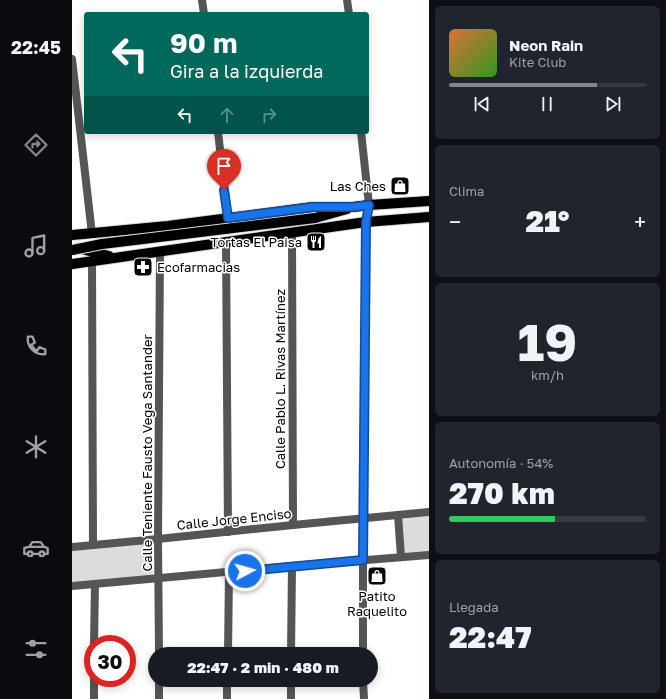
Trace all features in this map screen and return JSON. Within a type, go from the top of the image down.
[{"type":"main road","points":[[72,235],[92,234],[313,207],[353,207],[429,201]]},
{"type":"main road","points":[[72,248],[315,218],[334,214],[353,207]]},
{"type":"main road","points":[[72,264],[366,222],[429,217]]},
{"type":"main road","points":[[72,248],[115,257]]},
{"type":"street","points":[[202,0],[204,12]]},
{"type":"street","points":[[347,0],[349,12]]},
{"type":"street","points":[[72,59],[92,234]]},
{"type":"street","points":[[218,134],[228,218]]},
{"type":"street","points":[[362,134],[369,205],[366,222],[363,647]]},
{"type":"street","name":"Calle Pablo L. Rivas Martínez","points":[[292,233],[293,525]]},
{"type":"street","points":[[226,242],[228,532]]},
{"type":"street","name":"Calle Teniente Fausto Vega Santander","points":[[159,647],[158,540],[160,251]]},
{"type":"street","points":[[92,260],[93,545]]},
{"type":"street","name":"Calle Jorge Enciso","points":[[72,547],[158,540],[429,512]]},
{"type":"street","points":[[398,515],[400,557]]},
{"type":"street","points":[[72,586],[429,555]]},
{"type":"street","points":[[292,566],[292,647]]},
{"type":"street","points":[[228,647],[229,572]]},
{"type":"street","points":[[94,635],[95,584]]},
{"type":"street","points":[[94,687],[94,699]]},
{"type":"street","points":[[159,687],[159,699]]},
{"type":"street","points":[[227,687],[227,699]]},
{"type":"street","points":[[291,687],[291,699]]},
{"type":"street","points":[[364,687],[364,699]]},
{"type":"shaded area","points":[[429,516],[429,552],[402,553],[401,519]]},
{"type":"shaded area","points":[[152,540],[153,575],[72,583],[72,548]]},
{"type":"place","name":"Las Ches","points":[[400,186]]},
{"type":"place","name":"Tortas El Paisa","points":[[316,242]]},
{"type":"place","name":"Ecofarmacias","points":[[143,267]]},
{"type":"place","name":"Patito Raquelito","points":[[377,576]]},
{"type":"route","points":[[224,190],[228,218],[313,207],[353,207],[369,205],[366,222],[363,560],[245,571]]}]
